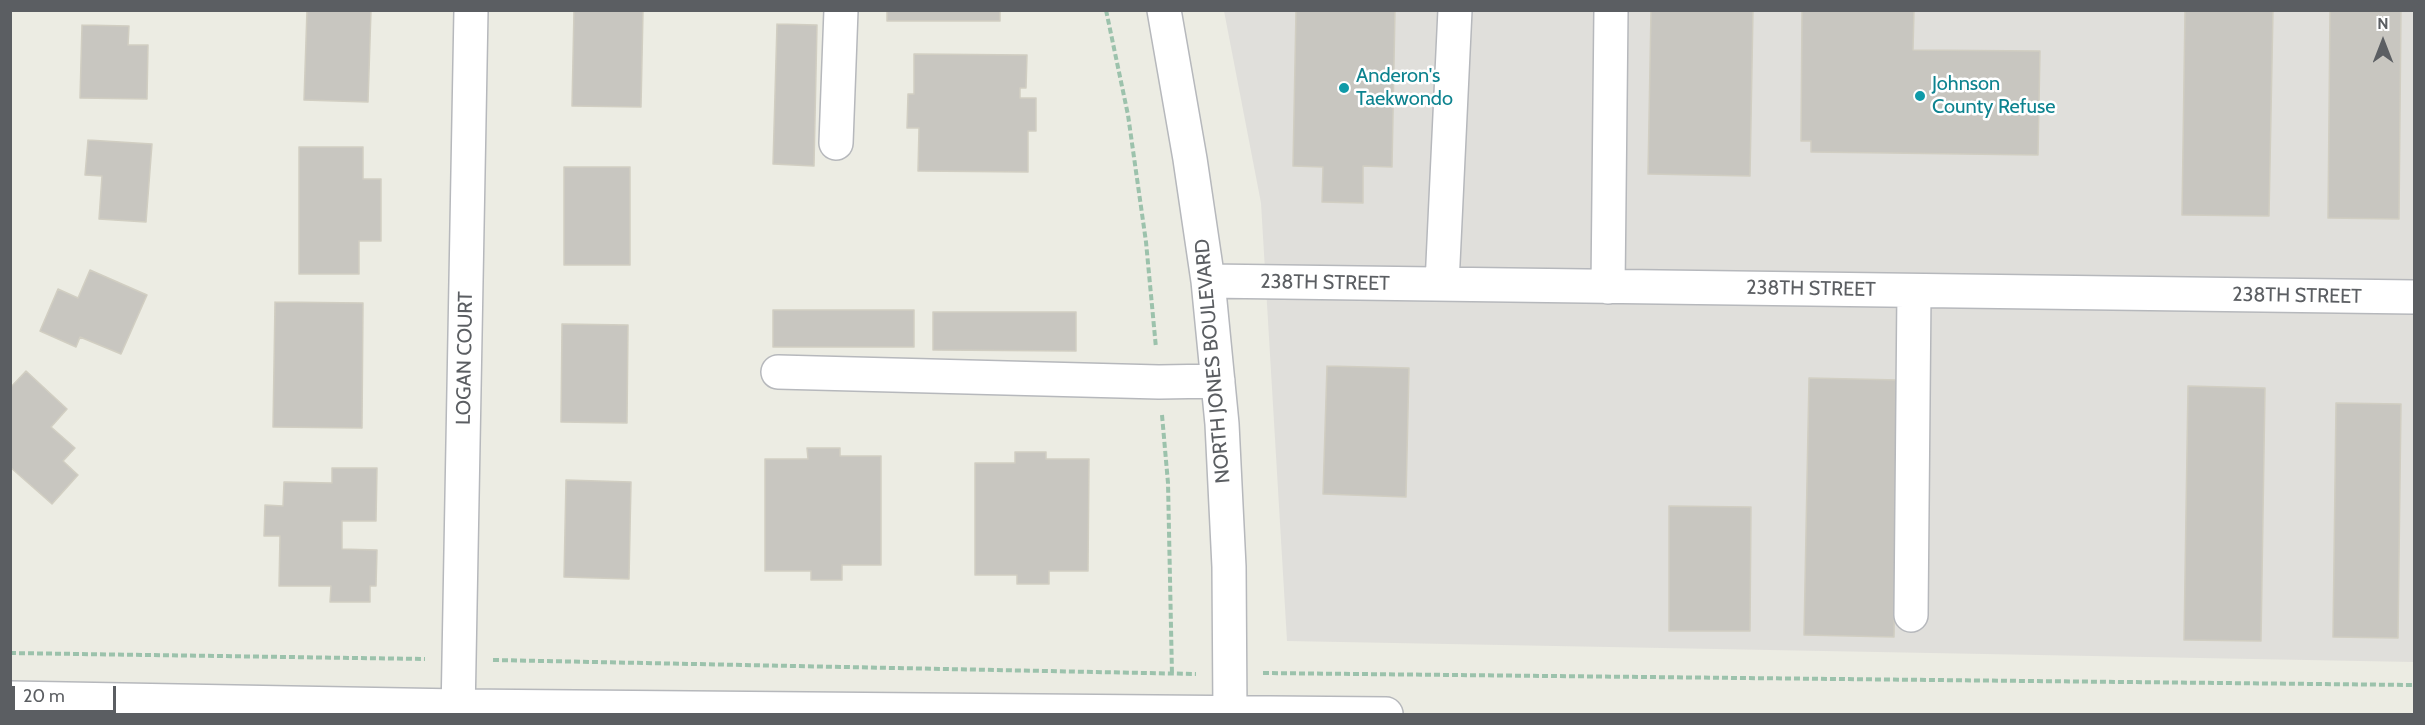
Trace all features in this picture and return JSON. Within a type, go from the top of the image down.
[{"type":"street","name":"LOGAN COURT","points":[[459,710],[471,10]]},
{"type":"street","points":[[836,143],[840,10]]},
{"type":"street","name":"NORTH JONES BOULEVARD","points":[[1164,10],[1208,281],[1218,381],[1228,567],[1230,713]]},
{"type":"street","points":[[1442,284],[1455,10]]},
{"type":"street","points":[[1608,287],[1611,10]]},
{"type":"street","name":"238TH STREET","points":[[1208,281],[2415,297]]},
{"type":"street","points":[[1911,615],[1914,291]]},
{"type":"street","points":[[777,372],[1159,382],[1218,381]]},
{"type":"street","points":[[10,698],[459,710],[1386,714]]},
{"type":"path","points":[[10,653],[1172,675],[1168,483],[1146,242],[1128,115],[1106,10]]},
{"type":"path","points":[[1278,672],[2415,685]]},
{"type":"shaded area","points":[[1224,11],[2414,11],[2414,662],[1287,641],[1261,203]]},
{"type":"building","points":[[307,10],[371,10],[368,102],[304,100]]},
{"type":"building","points":[[574,10],[643,11],[641,107],[572,106]]},
{"type":"building","points":[[887,10],[1000,10],[1000,21],[887,21]]},
{"type":"building","name":"Anderon's Taekwondo","points":[[1296,10],[1395,10],[1392,167],[1363,166],[1363,203],[1322,202],[1323,167],[1293,166]]},
{"type":"building","points":[[1651,10],[1753,10],[1750,176],[1648,174]]},
{"type":"building","name":"Johnson County Refuse","points":[[1802,10],[1914,10],[1913,50],[2040,51],[2038,155],[1811,152],[1811,141],[1801,141]]},
{"type":"building","points":[[2185,10],[2273,10],[2269,216],[2182,215]]},
{"type":"building","points":[[2330,10],[2401,10],[2399,219],[2328,218]]},
{"type":"building","points":[[777,24],[817,25],[814,166],[773,164]]},
{"type":"building","points":[[82,25],[129,26],[128,45],[148,45],[147,99],[80,98]]},
{"type":"building","points":[[914,54],[1027,55],[1026,88],[1020,88],[1020,98],[1036,98],[1036,131],[1028,131],[1028,172],[918,171],[919,128],[907,128],[908,94],[914,94]]},
{"type":"building","points":[[88,140],[152,144],[146,222],[99,219],[102,176],[85,175]]},
{"type":"building","points":[[299,147],[363,147],[363,179],[381,179],[381,241],[359,241],[359,274],[299,274]]},
{"type":"building","points":[[564,167],[630,167],[630,265],[564,265]]},
{"type":"building","points":[[90,270],[147,295],[121,354],[80,337],[76,347],[40,331],[58,289],[78,298]]},
{"type":"building","points":[[275,302],[363,303],[362,428],[273,427]]},
{"type":"building","points":[[773,310],[914,310],[914,347],[773,347]]},
{"type":"building","points":[[933,312],[1076,312],[1076,351],[933,350]]},
{"type":"building","points":[[562,324],[628,325],[627,423],[561,422]]},
{"type":"building","points":[[1327,366],[1409,368],[1406,497],[1323,494]]},
{"type":"building","points":[[26,371],[67,409],[51,427],[75,448],[63,461],[78,475],[52,504],[10,467],[10,388]]},
{"type":"building","points":[[1809,378],[1899,380],[1894,637],[1804,635]]},
{"type":"building","points":[[2188,386],[2265,388],[2261,641],[2184,640]]},
{"type":"building","points":[[2336,403],[2401,404],[2398,638],[2333,637]]},
{"type":"building","points":[[807,448],[840,448],[840,456],[881,456],[881,565],[842,565],[842,580],[811,580],[811,571],[765,571],[765,459],[808,459]]},
{"type":"building","points":[[1015,452],[1046,452],[1046,459],[1089,459],[1088,571],[1049,571],[1049,584],[1017,584],[1017,575],[975,575],[975,463],[1015,463]]},
{"type":"building","points":[[332,468],[377,468],[376,521],[342,521],[342,549],[377,550],[376,586],[370,586],[370,602],[330,602],[331,586],[279,586],[280,536],[264,536],[265,505],[283,506],[284,482],[332,483]]},
{"type":"building","points":[[566,480],[631,482],[629,579],[564,577]]},
{"type":"building","points":[[1669,506],[1751,507],[1750,631],[1669,631]]},
{"type":"place","name":"Anderon's Taekwondo","points":[[1344,88]]},
{"type":"place","name":"Johnson County Refuse","points":[[1920,96]]}]
